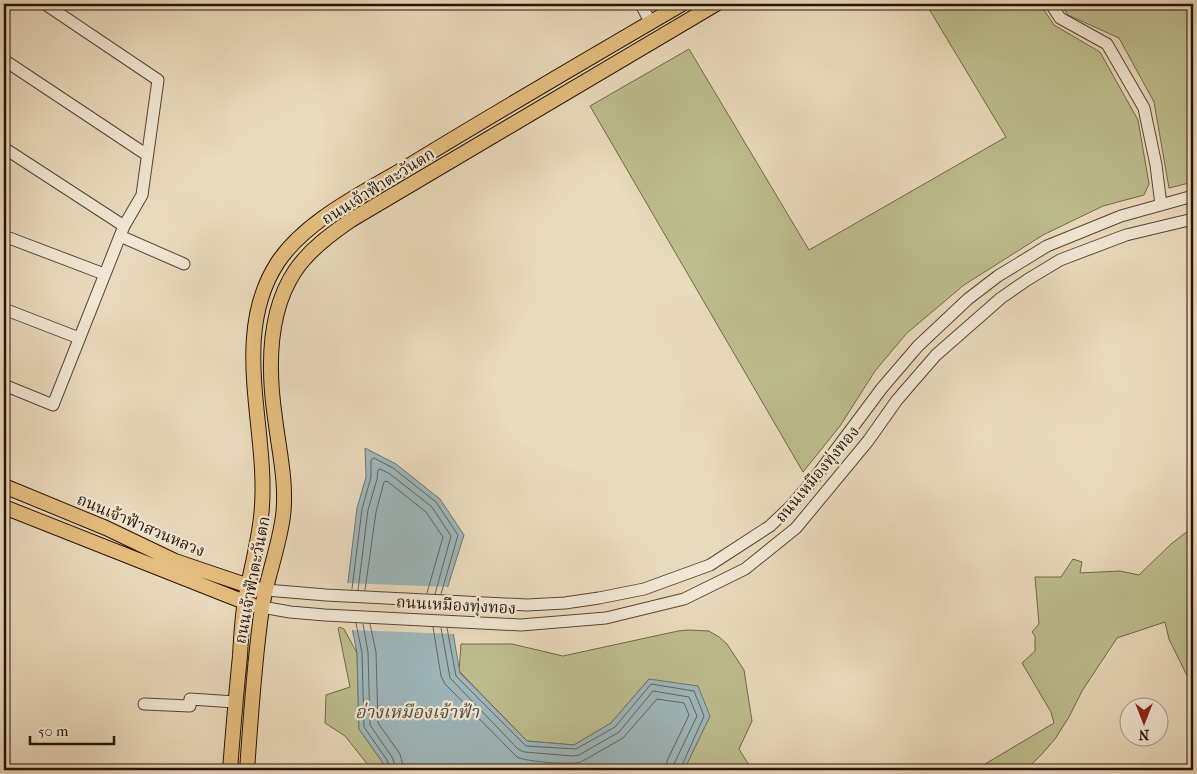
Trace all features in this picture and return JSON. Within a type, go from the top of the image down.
[{"type":"main road","name":"ถนนเจ้าฟ้าตะวันตก","points":[[230,770],[245,603],[261,518],[263,482],[254,374],[255,327],[259,304],[268,281],[284,255],[308,230],[322,220],[495,113],[650,22],[665,8],[682,4]]},
{"type":"main road","name":"ถนนเจ้าฟ้าตะวันตก","points":[[247,770],[256,651],[262,607],[283,515],[284,490],[272,388],[273,333],[279,305],[296,271],[318,246],[351,220],[716,4]]},
{"type":"main road","name":"ถนนเจ้าฟ้าสวนหลวง","points":[[4,486],[106,528],[175,561],[248,586],[266,590]]},
{"type":"main road","name":"ถนนเจ้าฟ้าสวนหลวง","points":[[4,507],[245,603],[262,607]]},
{"type":"street","points":[[4,385],[54,405],[122,231],[142,195],[158,80],[45,4]]},
{"type":"street","points":[[641,4],[650,22]]},
{"type":"street","points":[[1050,4],[1060,18],[1107,44],[1144,108],[1156,165],[1161,205]]},
{"type":"street","points":[[4,60],[147,155]]},
{"type":"street","points":[[4,148],[122,231],[184,264]]},
{"type":"street","name":"ถนนเหมืองทุ่งทอง","points":[[266,590],[326,595],[527,605],[565,603],[644,589],[710,565],[770,526],[791,506],[814,479],[871,402],[918,346],[968,299],[998,276],[1047,246],[1121,216],[1193,196]]},
{"type":"street","name":"ถนนเหมืองทุ่งทอง","points":[[262,607],[325,615],[520,625],[606,618],[684,600],[745,569],[796,528],[936,355],[1001,298],[1060,260],[1126,235],[1193,219]]},
{"type":"street","points":[[4,236],[104,274]]},
{"type":"street","points":[[4,309],[79,338]]},
{"type":"street","points":[[871,402],[888,414]]},
{"type":"street","points":[[144,704],[190,706],[190,699],[235,702]]},
{"type":"green space","points":[[926,4],[1040,4],[1054,25],[1100,52],[1138,120],[1149,184],[1144,195],[1103,206],[1043,235],[964,285],[907,333],[875,371],[840,426],[803,472],[590,106],[689,49],[809,250],[1006,137]]},
{"type":"green space","points":[[1061,4],[1193,4],[1193,182],[1169,188],[1154,102],[1119,38],[1068,15]]},
{"type":"green space","points":[[1193,527],[1193,688],[1169,639],[1165,622],[1117,638],[1082,691],[1055,739],[1026,770],[975,770],[1054,723],[1051,712],[1022,663],[1035,651],[1035,636],[1032,632],[1039,624],[1035,577],[1061,577],[1073,559],[1082,562],[1080,573],[1120,571],[1139,575],[1171,544]]},
{"type":"green space","points":[[338,628],[344,629],[357,653],[359,729],[386,770],[372,770],[345,736],[325,723],[326,695],[350,687]]},
{"type":"green space","points":[[688,630],[709,631],[719,637],[727,644],[744,670],[752,721],[739,749],[752,770],[684,770],[710,716],[649,679],[611,723],[574,745],[527,741],[459,671],[461,644],[512,644],[563,656]]},
{"type":"water","name":"อ่างเหมืองเจ้าฟ้า","points":[[365,448],[396,464],[440,499],[464,535],[446,592],[460,673],[527,741],[574,745],[611,723],[649,679],[698,686],[710,716],[684,770],[386,770],[359,729],[357,653],[346,598],[357,508],[366,477]]},
{"type":"pier","points":[[345,583],[450,587],[448,593],[456,634],[350,630],[343,598]]}]
